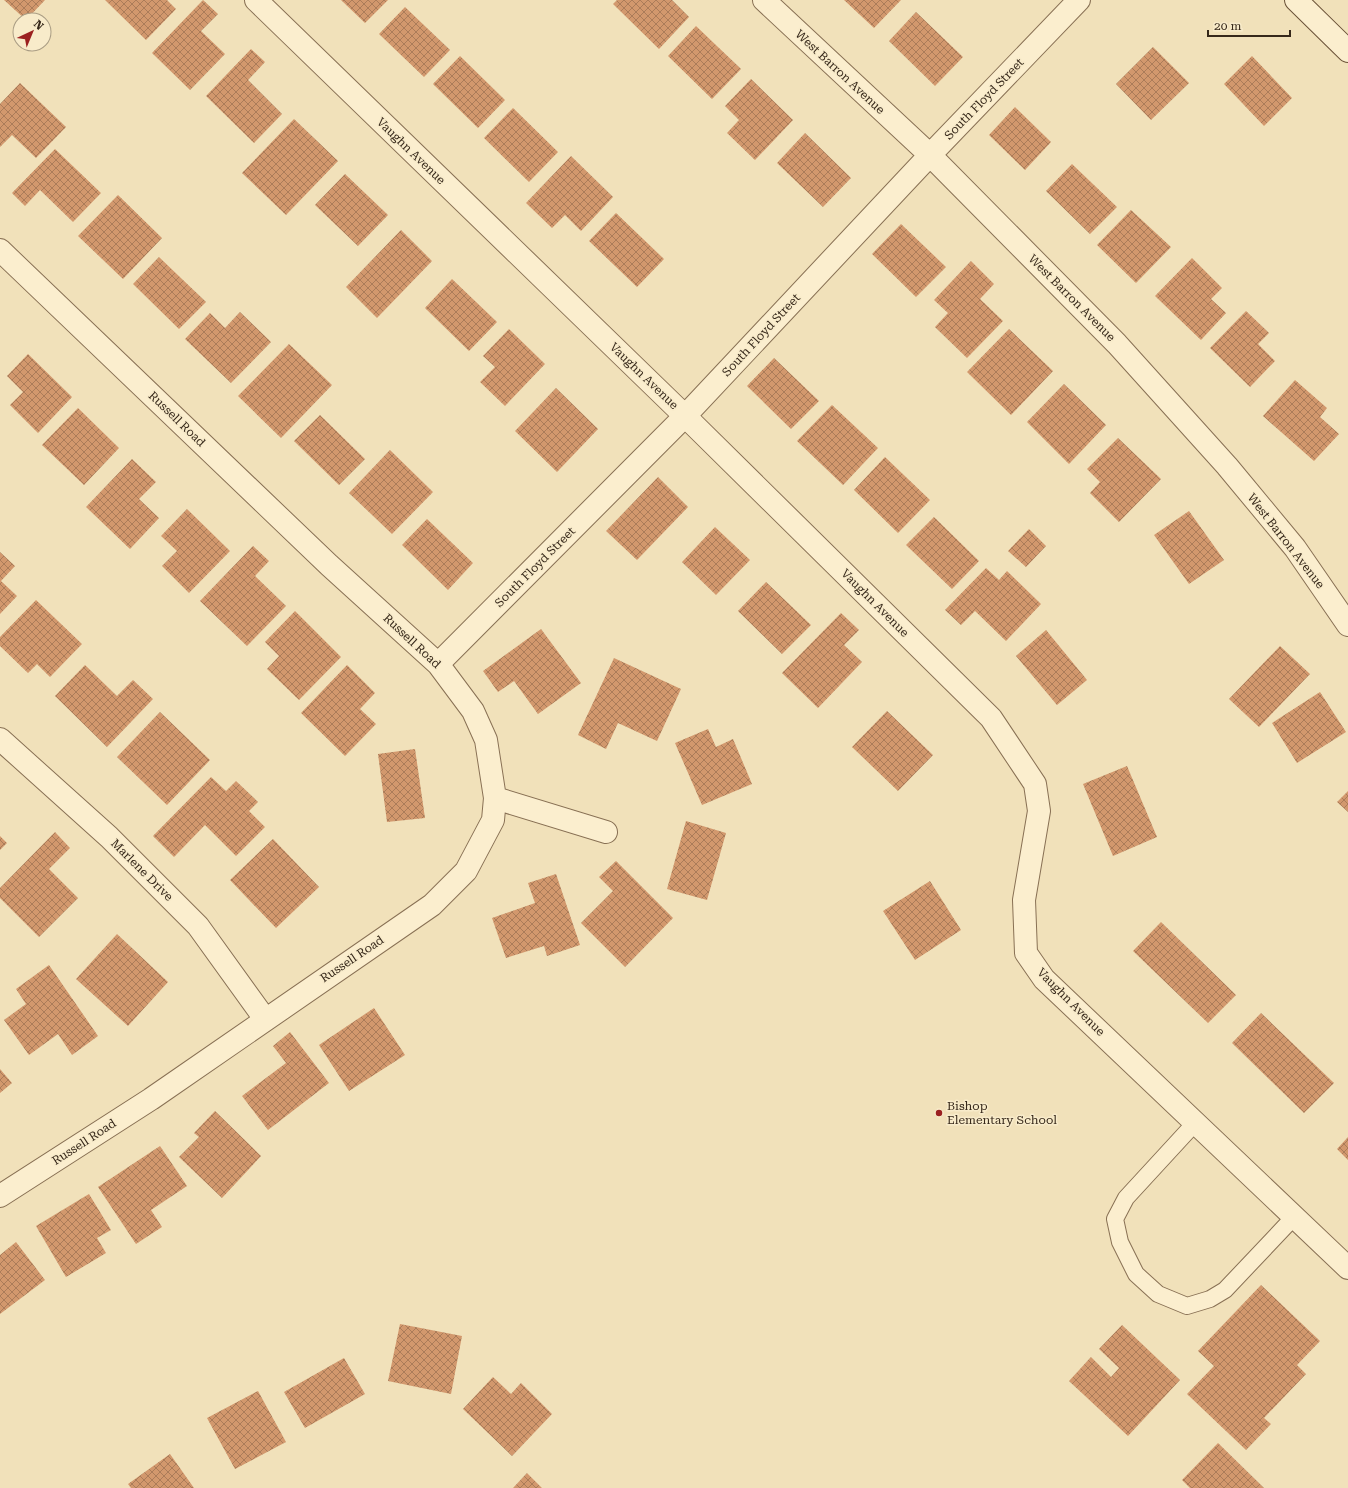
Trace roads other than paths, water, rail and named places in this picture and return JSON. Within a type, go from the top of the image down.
[{"type":"street","name":"Vaughn Avenue","points":[[256,0],[685,416],[991,718],[1035,784],[1039,811],[1024,900],[1026,953],[1044,979],[1348,1268]]},
{"type":"street","name":"West Barron Avenue","points":[[764,0],[930,155],[1117,344],[1227,466],[1295,548],[1348,625]]},
{"type":"street","name":"South Floyd Street","points":[[438,664],[685,416],[930,155],[1079,0]]},
{"type":"street","points":[[1296,0],[1348,51]]},
{"type":"street","name":"Russell Road","points":[[0,250],[329,565],[438,664],[473,711],[486,740],[495,798],[493,820],[466,870],[432,905],[151,1099],[0,1196]]},
{"type":"street","name":"Marlene Drive","points":[[0,739],[109,837],[198,926],[265,1019]]},
{"type":"street","points":[[495,798],[606,832]]},
{"type":"lane","points":[[1195,1123],[1126,1198],[1115,1219],[1120,1242],[1136,1274],[1158,1294],[1187,1306],[1210,1299],[1225,1290],[1294,1217]]},
{"type":"place","name":"Bishop Elementary School","points":[[939,1113]]}]
